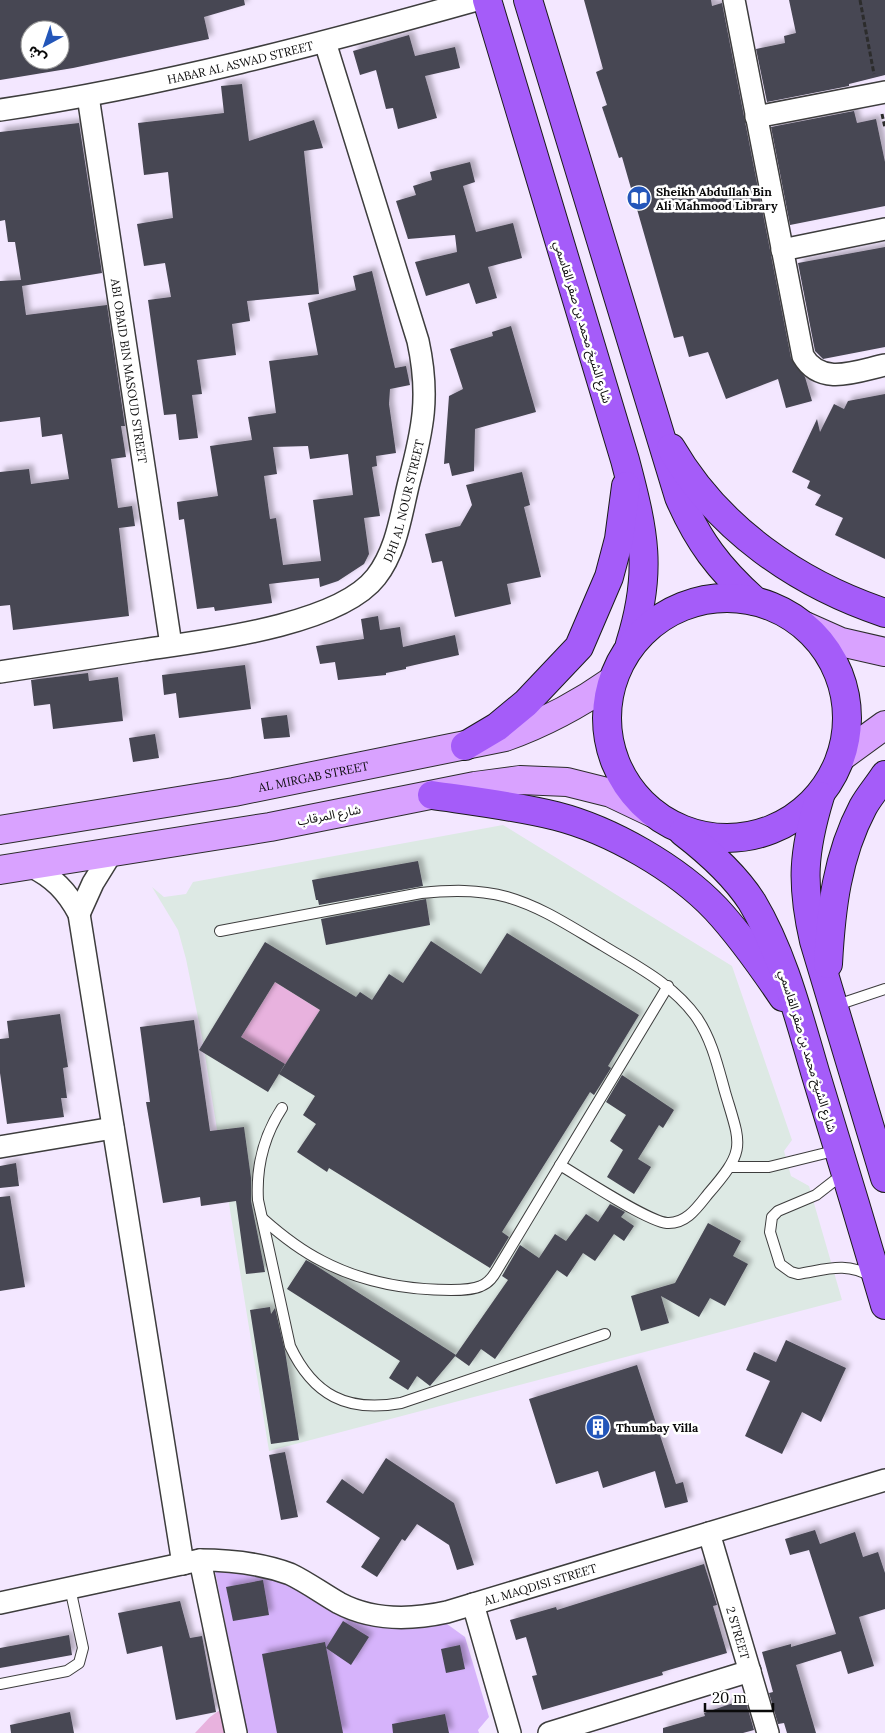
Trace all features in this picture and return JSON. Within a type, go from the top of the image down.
[{"type":"main road","name":"شارع الشيخ محمد بن صقر القاسمي","points":[[487,0],[627,467],[641,520],[644,585],[640,609],[628,648]]},
{"type":"main road","points":[[528,0],[669,470],[692,527],[725,573],[755,601]]},
{"type":"main road","points":[[655,420],[685,469],[709,500],[743,534],[781,564],[822,588],[885,613]]},
{"type":"main road","points":[[465,746],[497,727],[526,703],[579,647],[609,577],[617,548],[625,500],[627,467]]},
{"type":"main road","points":[[805,626],[824,648],[839,673],[847,710],[847,729],[841,757],[832,777],[820,795],[801,813],[787,822],[755,835],[729,838],[703,836],[678,828],[653,813],[633,792],[617,767],[608,739],[607,710],[612,681],[628,648],[648,627],[672,611],[690,604],[727,598],[755,601],[782,611],[805,626],[841,642],[885,652]]},
{"type":"main road","name":"AL MIRGAB STREET","points":[[0,830],[234,792],[505,737],[543,723],[579,704],[612,681]]},
{"type":"main road","points":[[841,757],[885,725]]},
{"type":"main road","points":[[830,995],[834,893],[845,848],[863,806],[885,776]]},
{"type":"main road","name":"شارع المرقاب","points":[[0,870],[111,854],[520,780],[567,782],[611,793],[653,813]]},
{"type":"main road","points":[[432,795],[557,816],[614,838],[668,868],[715,908],[754,955],[801,1025]]},
{"type":"main road","points":[[820,795],[809,831],[804,868],[806,905],[830,995],[885,1178]]},
{"type":"main road","name":"شارع الشيخ محمد بن صقر القاسمي","points":[[678,828],[706,849],[730,873],[751,900],[768,930],[781,962],[801,1025],[882,1293]]},
{"type":"street","name":"HABAR AL ASWAD STREET","points":[[0,110],[88,96],[201,72],[325,42],[477,0]]},
{"type":"street","points":[[734,0],[803,356],[815,370],[832,375],[885,365]]},
{"type":"street","name":"DHI AL NOUR STREET","points":[[0,672],[253,631],[335,607],[357,595],[375,578],[388,558],[396,534],[425,412],[424,364],[325,42]]},
{"type":"street","points":[[756,117],[882,92]]},
{"type":"street","name":"ABI OBAID BIN MASOUD STREET","points":[[88,96],[171,645]]},
{"type":"street","points":[[782,250],[885,229]]},
{"type":"street","points":[[80,914],[92,882],[111,854]]},
{"type":"street","points":[[30,866],[46,874],[60,885],[71,898],[80,914],[113,1128],[191,1562],[236,1733]]},
{"type":"street","points":[[0,1147],[113,1128]]},
{"type":"street","name":"AL MAQDISI STREET","points":[[0,1603],[191,1562],[231,1560],[261,1565],[291,1575],[341,1604],[366,1613],[393,1618],[420,1618],[472,1604],[884,1479]]},
{"type":"street","name":"2 STREET","points":[[709,1533],[768,1733]]},
{"type":"street","points":[[472,1604],[510,1733]]},
{"type":"street","points":[[549,1733],[750,1671]]},
{"type":"lane","points":[[220,931],[421,893],[449,890],[478,891],[506,897],[533,906],[668,986],[697,1018],[713,1051],[737,1133],[737,1150],[731,1167],[688,1217],[669,1223],[650,1217],[560,1165]]},
{"type":"lane","points":[[262,1219],[290,1242],[322,1261],[355,1276],[390,1285],[426,1290],[473,1289],[492,1279],[668,986]]},
{"type":"lane","points":[[830,995],[885,989]]},
{"type":"lane","points":[[282,1108],[272,1125],[259,1162],[258,1200],[290,1346],[300,1366],[315,1384],[334,1397],[355,1405],[378,1407],[401,1402],[605,1334]]},
{"type":"lane","points":[[731,1167],[769,1167],[842,1160]]},
{"type":"lane","points":[[842,1160],[816,1196],[784,1208],[772,1217],[770,1232],[780,1264],[791,1272],[798,1274],[840,1266],[854,1269],[882,1293]]},
{"type":"lane","points":[[0,1684],[67,1671],[79,1663],[83,1648],[70,1588]]},
{"type":"path","points":[[860,0],[882,92],[885,128]]},
{"type":"shaded area","points":[[503,825],[732,966],[792,1140],[784,1151],[791,1176],[809,1186],[842,1300],[269,1451],[202,1037],[186,959],[178,930],[152,887],[164,897],[186,894],[193,882]]},
{"type":"shaded area","points":[[275,982],[320,1010],[285,1065],[241,1037]]},
{"type":"shaded area","points":[[227,1705],[233,1733],[195,1733],[210,1717]]},
{"type":"sand","points":[[252,1570],[286,1584],[330,1610],[409,1627],[447,1624],[465,1637],[489,1717],[478,1730],[479,1733],[247,1733],[215,1571]]},
{"type":"building","points":[[0,0],[244,0],[245,5],[204,17],[209,39],[70,68],[70,20],[20,20],[20,70],[61,70],[0,80]]},
{"type":"building","points":[[584,0],[711,0],[712,6],[722,3],[791,358],[805,377],[812,401],[786,408],[778,379],[726,399],[708,352],[689,357],[683,336],[674,338],[622,157],[619,158],[602,107],[607,105],[596,72],[603,69]]},
{"type":"building","points":[[789,0],[885,0],[885,75],[849,84],[849,86],[767,102],[756,49],[785,43],[784,36],[796,33]]},
{"type":"building","points":[[409,35],[415,56],[455,47],[460,68],[425,76],[437,118],[398,129],[393,108],[386,109],[376,70],[360,75],[353,51]]},
{"type":"building","points":[[242,84],[249,141],[314,120],[323,148],[304,151],[319,294],[247,301],[250,321],[232,324],[236,355],[197,360],[202,394],[192,395],[198,438],[179,440],[176,414],[164,415],[148,300],[171,297],[165,263],[144,266],[137,224],[173,218],[168,172],[144,175],[138,123],[224,113],[221,86]]},
{"type":"building","points":[[854,111],[857,123],[876,119],[885,162],[885,206],[790,225],[771,127]]},
{"type":"building","points":[[79,123],[102,273],[22,286],[26,315],[107,305],[125,426],[121,426],[126,457],[111,459],[118,508],[132,506],[135,526],[119,528],[129,616],[13,630],[10,605],[0,606],[0,472],[29,469],[31,484],[69,479],[62,434],[42,437],[40,417],[0,422],[0,281],[21,280],[15,242],[8,242],[5,220],[0,221],[0,132]]},
{"type":"building","points":[[470,162],[475,182],[463,186],[476,232],[513,223],[522,258],[488,267],[497,298],[476,304],[469,283],[426,296],[415,262],[457,252],[455,235],[408,239],[396,201],[416,195],[413,186],[432,180],[430,172]]},
{"type":"building","points":[[885,247],[885,347],[823,359],[815,351],[798,263]]},
{"type":"building","points":[[372,271],[395,368],[406,366],[410,385],[390,389],[389,404],[396,453],[376,456],[377,466],[372,467],[380,516],[364,518],[369,554],[364,564],[338,581],[320,587],[319,578],[269,584],[272,603],[215,611],[214,607],[197,609],[184,519],[179,520],[177,502],[218,496],[210,446],[252,440],[248,417],[276,413],[269,361],[318,355],[308,303],[356,290],[353,276]],"holes":[[[308,446],[310,459],[348,454],[353,495],[313,500],[321,561],[283,565],[276,518],[270,519],[264,476],[277,474],[273,447]]]},
{"type":"building","points":[[511,326],[536,412],[475,429],[474,471],[452,476],[449,463],[444,464],[449,396],[463,389],[450,349],[493,336],[492,332]]},
{"type":"building","points":[[885,394],[885,559],[835,535],[843,518],[815,505],[821,495],[807,488],[810,481],[792,472],[817,419],[820,432],[834,404],[844,409],[848,401]]},
{"type":"building","points":[[522,472],[530,505],[524,507],[541,577],[507,584],[511,604],[455,617],[442,561],[432,563],[425,534],[460,526],[472,505],[466,485]]},
{"type":"building","points":[[378,616],[380,630],[400,627],[403,647],[455,635],[459,655],[406,667],[406,669],[386,673],[386,675],[338,680],[335,662],[320,664],[316,646],[364,639],[361,619]]},
{"type":"building","points":[[245,665],[251,709],[179,718],[176,693],[164,695],[162,675]]},
{"type":"building","points":[[88,673],[89,681],[118,677],[123,721],[53,729],[50,704],[34,706],[31,680]]},
{"type":"building","points":[[287,715],[290,737],[264,739],[261,718]]},
{"type":"building","points":[[155,734],[159,758],[133,762],[129,738]]},
{"type":"building","points":[[418,861],[423,886],[319,905],[318,900],[316,900],[312,880]]},
{"type":"building","points":[[426,899],[430,925],[326,945],[321,919]]},
{"type":"building","points":[[507,933],[639,1015],[608,1066],[611,1068],[594,1095],[590,1092],[502,1232],[509,1237],[490,1268],[329,1168],[327,1172],[297,1152],[316,1124],[303,1115],[315,1096],[279,1074],[320,1010],[275,982],[241,1037],[285,1064],[268,1092],[199,1050],[265,942],[356,997],[360,992],[372,1000],[389,974],[403,983],[431,941],[481,974]]},
{"type":"building","points":[[60,1014],[68,1067],[63,1068],[67,1098],[61,1098],[64,1117],[7,1124],[0,1073],[0,1039],[9,1038],[7,1021]]},
{"type":"building","points":[[194,1020],[210,1131],[244,1127],[251,1178],[251,1201],[265,1272],[246,1274],[236,1201],[201,1206],[200,1197],[163,1203],[146,1102],[150,1102],[140,1027]]},
{"type":"building","points":[[622,1075],[674,1110],[663,1128],[659,1125],[638,1159],[651,1167],[634,1194],[607,1177],[623,1150],[610,1141],[626,1115],[606,1102]]},
{"type":"building","points":[[16,1163],[19,1186],[0,1188],[0,1166]]},
{"type":"building","points":[[10,1196],[25,1287],[0,1291],[0,1197]]},
{"type":"building","points":[[610,1204],[625,1212],[621,1217],[634,1226],[624,1241],[614,1234],[595,1261],[583,1253],[567,1277],[557,1270],[495,1359],[481,1349],[469,1366],[455,1356],[508,1280],[502,1276],[520,1245],[539,1258],[555,1234],[566,1241],[586,1214],[598,1222]]},
{"type":"building","points":[[708,1223],[741,1241],[733,1256],[748,1264],[725,1306],[710,1298],[699,1317],[661,1296],[669,1323],[641,1331],[631,1296],[675,1283]]},
{"type":"building","points":[[306,1260],[456,1355],[430,1386],[417,1376],[408,1390],[389,1378],[400,1361],[287,1289]]},
{"type":"building","points":[[270,1307],[271,1314],[275,1308],[285,1351],[299,1440],[271,1444],[250,1310]]},
{"type":"building","points":[[786,1340],[846,1368],[821,1422],[802,1412],[782,1454],[745,1436],[770,1381],[746,1370],[754,1352],[776,1362]]},
{"type":"building","name":"Thumbay Villa","points":[[637,1365],[676,1484],[683,1482],[688,1502],[665,1508],[655,1471],[603,1488],[598,1471],[556,1484],[529,1399]]},
{"type":"building","points":[[285,1452],[298,1517],[281,1520],[269,1455]]},
{"type":"building","points":[[386,1458],[454,1503],[474,1565],[457,1570],[449,1545],[417,1524],[405,1541],[402,1539],[377,1577],[361,1567],[380,1538],[326,1502],[342,1479],[363,1494]]},
{"type":"building","points":[[815,1530],[820,1544],[855,1532],[863,1557],[878,1552],[885,1573],[885,1609],[859,1617],[874,1666],[848,1674],[841,1651],[796,1665],[816,1733],[787,1733],[784,1723],[778,1724],[769,1693],[773,1692],[762,1652],[791,1644],[791,1647],[836,1634],[809,1550],[790,1555],[785,1539]]},
{"type":"building","points":[[704,1564],[717,1605],[713,1606],[727,1653],[662,1672],[663,1675],[542,1710],[532,1676],[537,1675],[526,1637],[516,1640],[510,1620],[556,1607],[557,1610]]},
{"type":"building","points":[[263,1580],[269,1615],[233,1621],[226,1587]]},
{"type":"building","points":[[180,1601],[190,1638],[202,1636],[216,1712],[176,1720],[162,1646],[127,1654],[118,1613]]},
{"type":"building","points":[[343,1621],[369,1637],[351,1665],[326,1648]]},
{"type":"building","points":[[69,1635],[72,1655],[0,1668],[0,1648]]},
{"type":"building","points":[[325,1642],[343,1733],[277,1733],[262,1654]]},
{"type":"building","points":[[460,1645],[465,1669],[446,1673],[441,1649]]},
{"type":"building","points":[[745,1699],[754,1730],[743,1733],[663,1733],[663,1728],[705,1716],[704,1713]]},
{"type":"building","points":[[70,1712],[74,1733],[11,1733],[10,1725]]},
{"type":"building","points":[[445,1714],[449,1733],[393,1733],[392,1724]]},
{"type":"place","name":"Sheikh Abdullah Bin Ali Mahmood Library","points":[[639,198]]},
{"type":"place","name":"Thumbay Villa","points":[[598,1427]]}]
